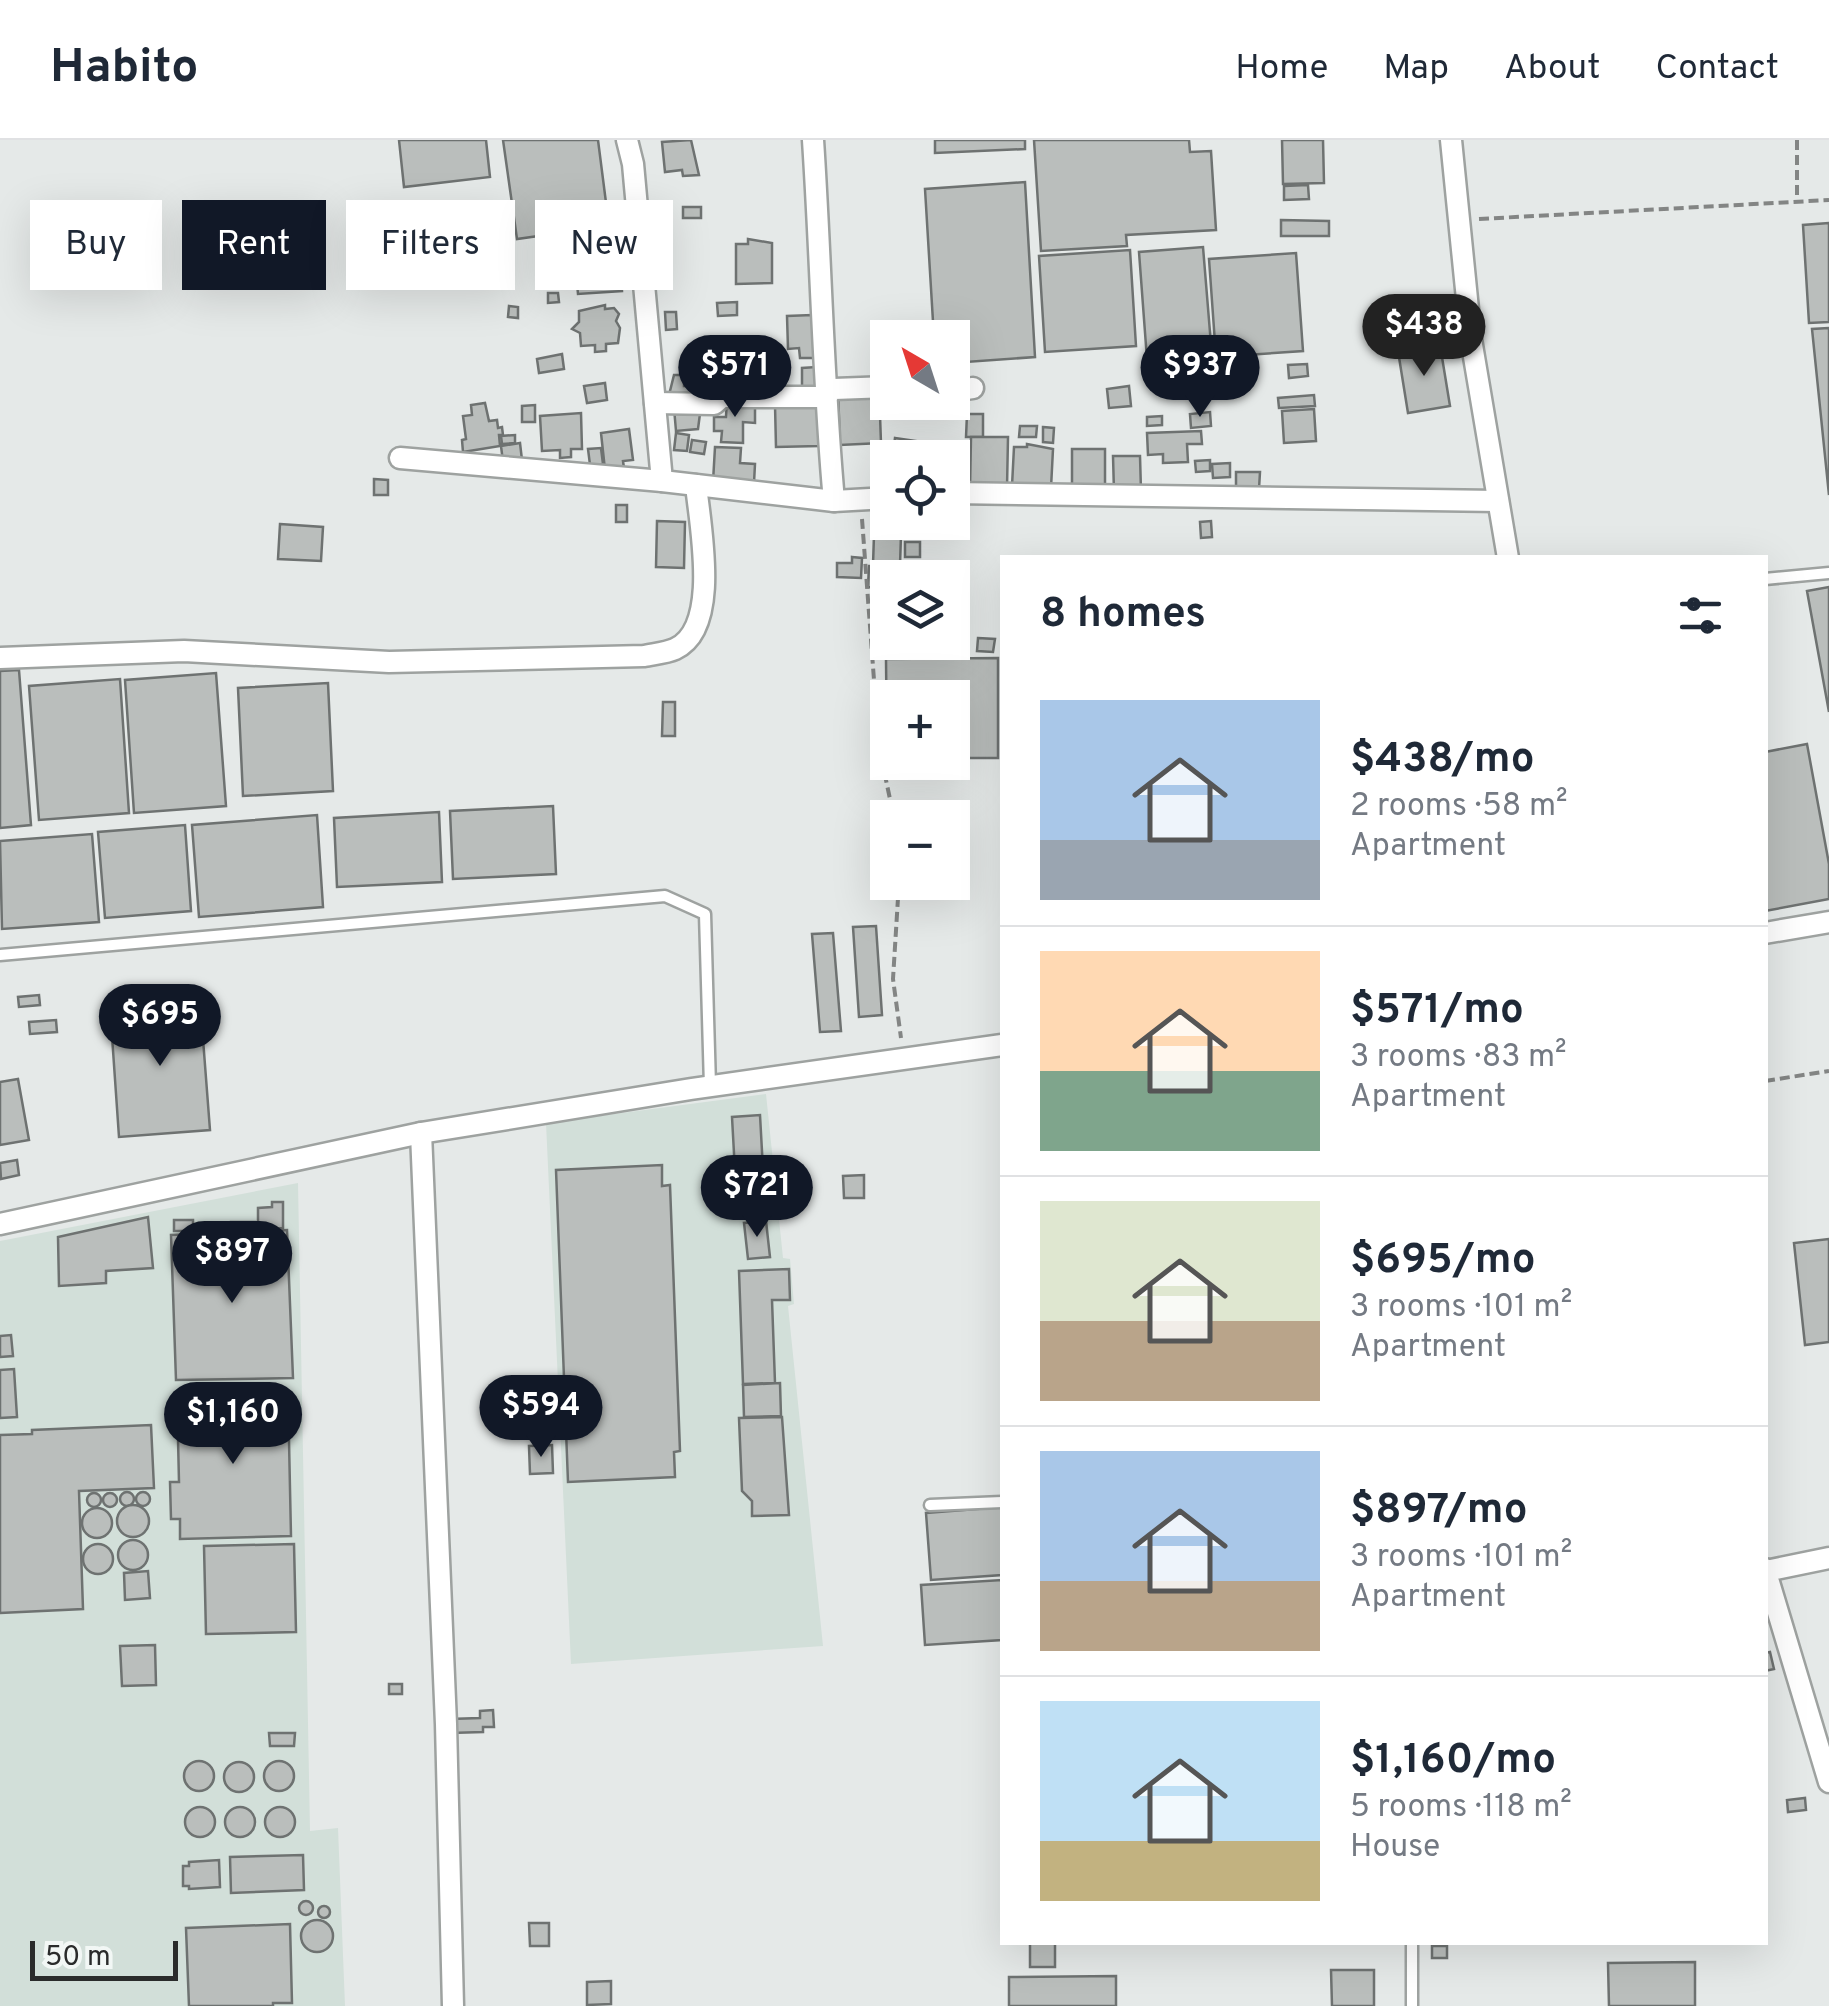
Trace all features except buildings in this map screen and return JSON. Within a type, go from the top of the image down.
[{"type":"street","points":[[627,140],[633,164],[662,481]]},
{"type":"street","points":[[813,140],[822,278],[824,396],[834,501]]},
{"type":"street","points":[[1452,140],[1470,339],[1507,555]]},
{"type":"street","points":[[656,403],[714,404],[722,398],[824,396],[834,388],[870,387]]},
{"type":"street","points":[[400,458],[834,501],[870,500]]},
{"type":"street","points":[[0,658],[184,652],[389,662],[644,656],[678,648],[700,622],[705,576],[696,486]]},
{"type":"street","points":[[970,493],[1498,501]]},
{"type":"street","points":[[1768,932],[1829,922]]},
{"type":"street","points":[[0,1224],[422,1132],[1000,1045]]},
{"type":"street","points":[[422,1132],[446,1724],[453,2006]]},
{"type":"street","points":[[1768,1569],[1829,1558]]},
{"type":"street","points":[[1768,1580],[1829,1780]]},
{"type":"lane","points":[[1768,579],[1829,574]]},
{"type":"lane","points":[[0,955],[665,896],[705,914],[710,1086]]},
{"type":"lane","points":[[930,1505],[1000,1502]]},
{"type":"lane","points":[[1412,1945],[1412,2006]]},
{"type":"path","points":[[1796,140],[1797,200]]},
{"type":"path","points":[[1459,220],[1829,200]]},
{"type":"path","points":[[861,501],[879,747],[890,800]]},
{"type":"path","points":[[898,900],[893,979],[903,1058]]},
{"type":"path","points":[[1768,1081],[1829,1071]]},
{"type":"shaded area","points":[[766,1094],[783,1258],[790,1259],[794,1304],[788,1306],[823,1646],[571,1664],[546,1123]]},
{"type":"shaded area","points":[[298,1183],[310,1831],[338,1828],[345,2006],[0,2006],[0,1241]]}]
